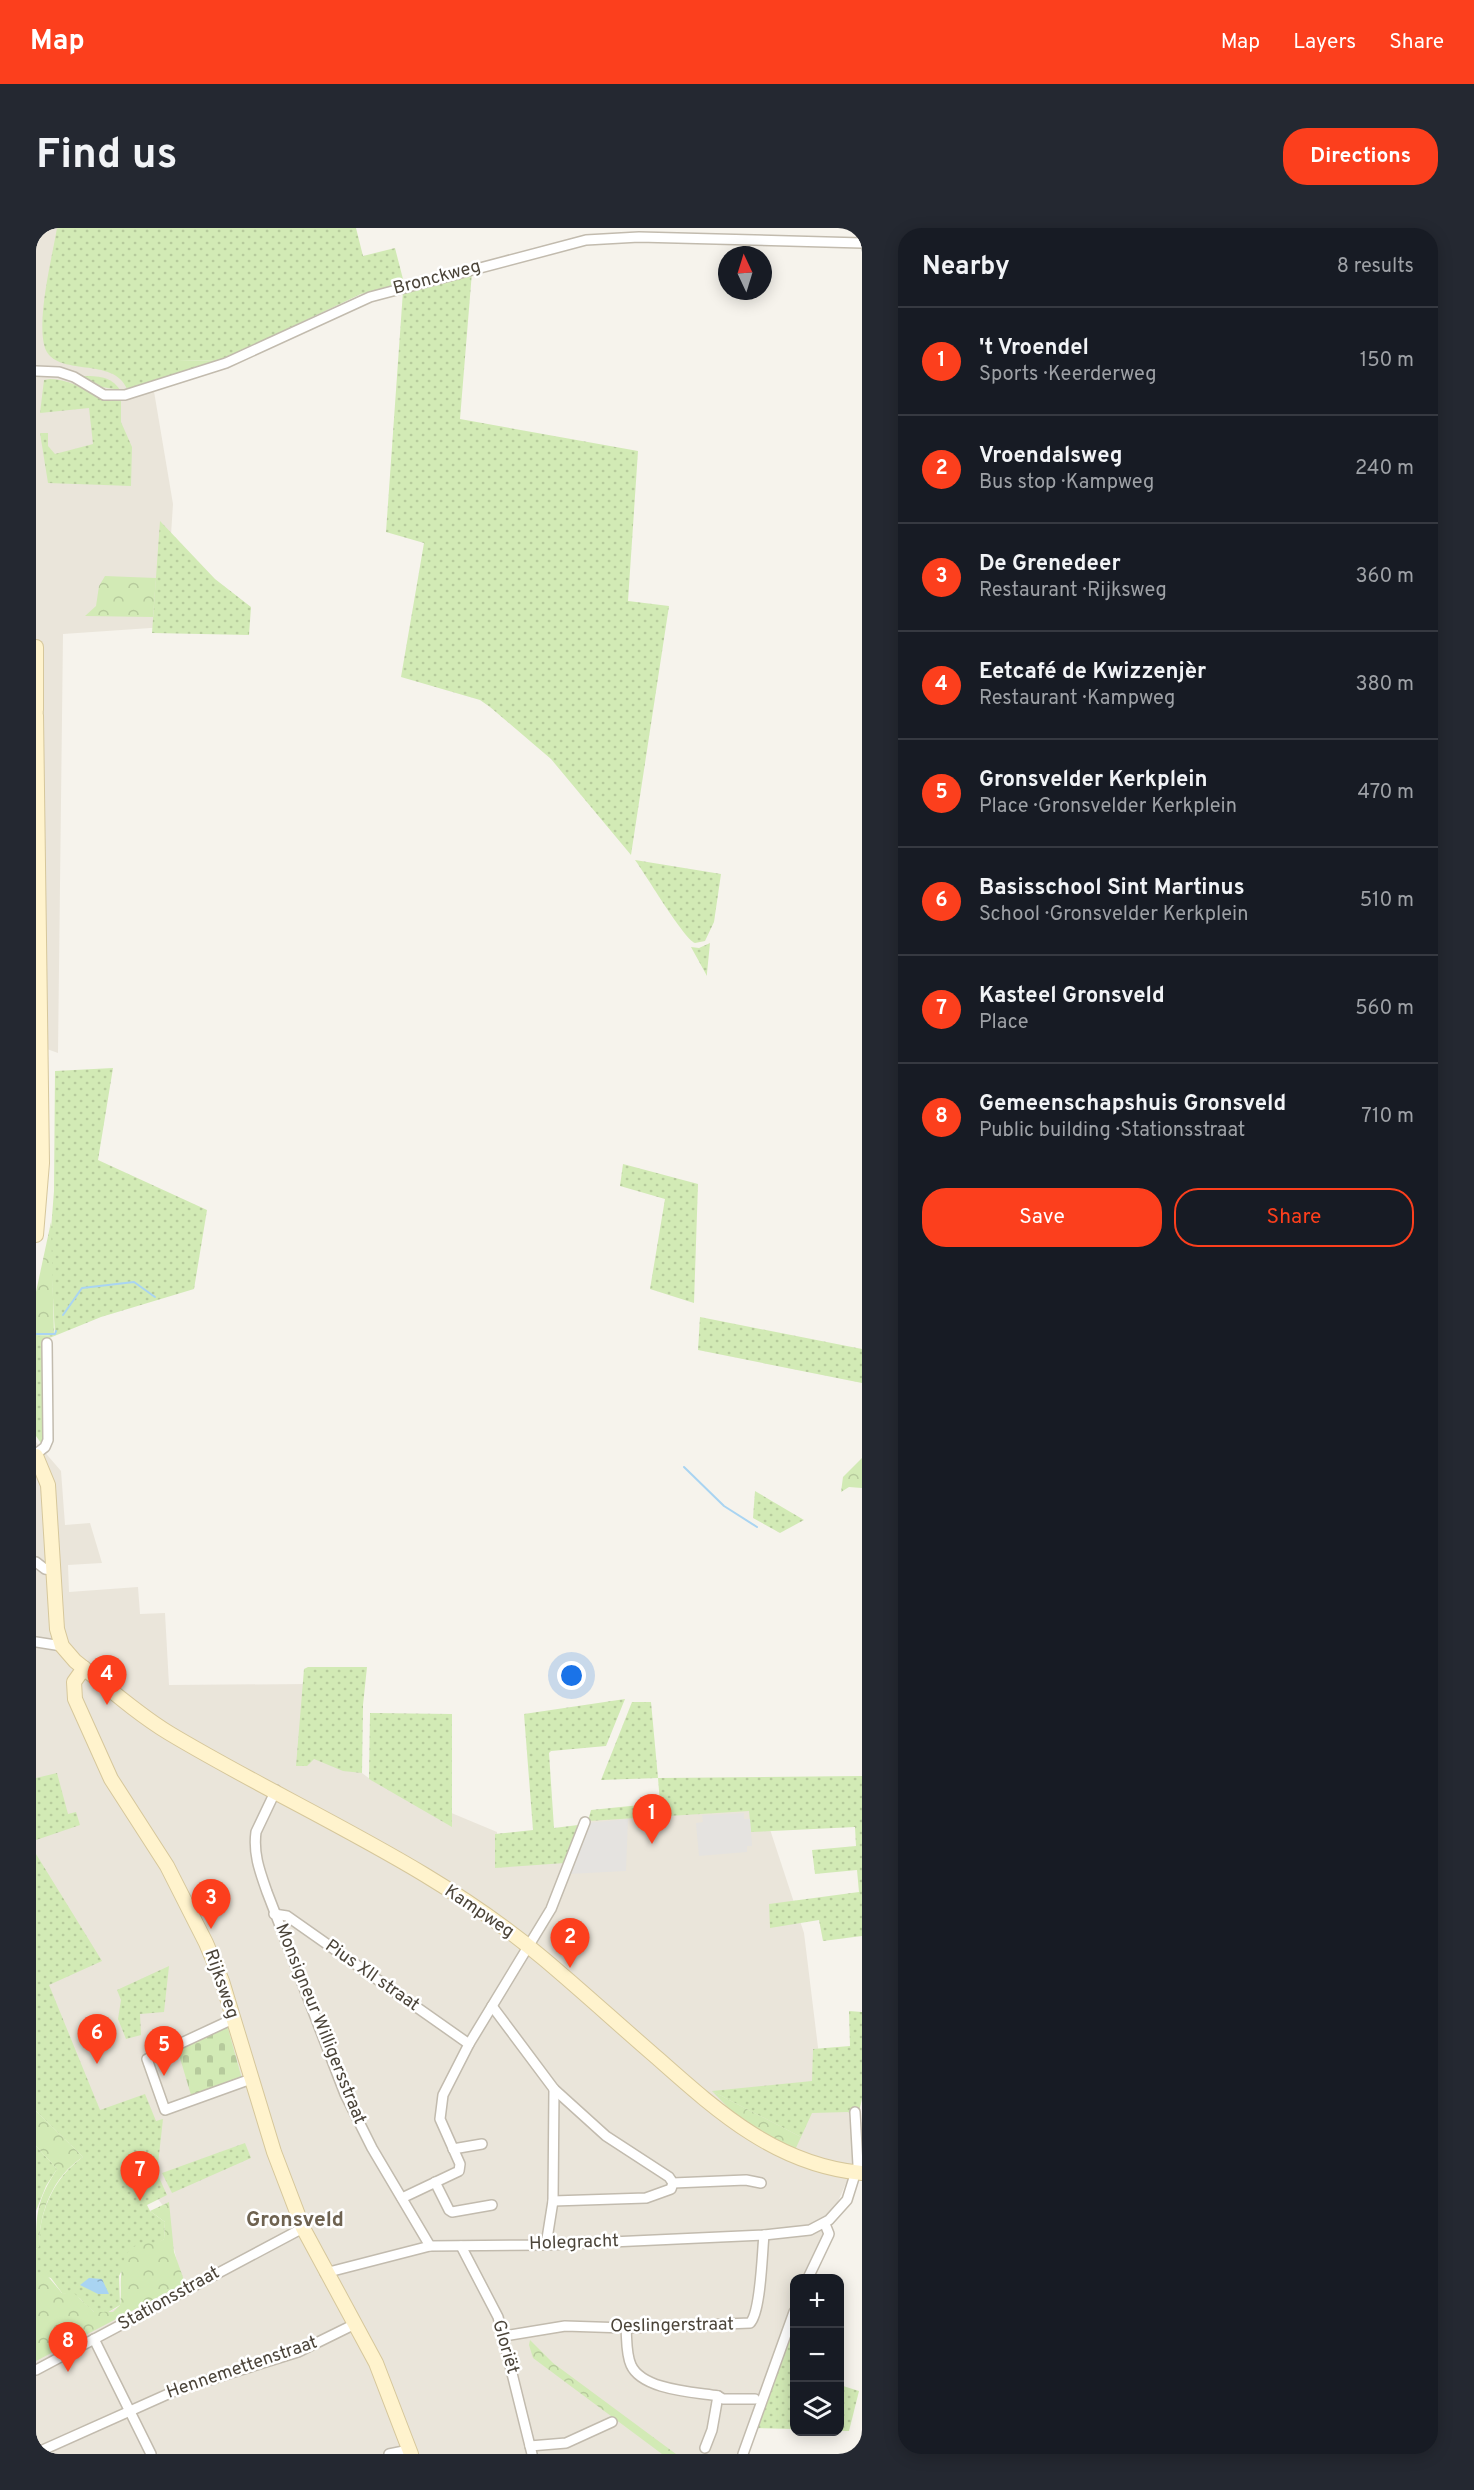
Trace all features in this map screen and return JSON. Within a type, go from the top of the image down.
[{"type":"main road","points":[[36,647],[36,710]]},
{"type":"main road","points":[[36,715],[42,1164],[36,1235]]},
{"type":"main road","points":[[36,1178],[40,1139]]},
{"type":"main road","points":[[36,1455],[48,1485],[51,1570],[57,1629],[62,1646],[84,1668]]},
{"type":"main road","name":"Kampweg","points":[[84,1668],[169,1733],[276,1790],[427,1876],[530,1947],[740,2128],[772,2148],[804,2162],[859,2173]]},
{"type":"main road","name":"Rijksweg","points":[[84,1668],[74,1682],[72,1691],[93,1742],[111,1779],[167,1866],[212,1955],[274,2152],[303,2228],[386,2384],[410,2452]]},
{"type":"street","name":"Bronckweg","points":[[36,371],[59,372],[104,395],[125,395],[226,363],[370,297],[586,240],[639,237],[862,243]]},
{"type":"street","points":[[36,1455],[45,1447],[48,1438],[47,1344]]},
{"type":"street","points":[[36,1562],[45,1569],[51,1570]]},
{"type":"street","points":[[36,1642],[62,1646]]},
{"type":"street","name":"Monsigneur Willigersstraat","points":[[276,1790],[256,1832],[256,1859],[274,1914],[345,2094],[372,2148],[430,2247]]},
{"type":"street","points":[[402,2198],[459,2171],[460,2164],[440,2119],[439,2109],[443,2095],[469,2044],[530,1947],[555,1902],[585,1822]]},
{"type":"street","name":"Pius XII straat","points":[[274,1914],[287,1916],[469,2044]]},
{"type":"street","points":[[492,2006],[554,2089],[606,2136],[669,2177],[673,2183]]},
{"type":"street","points":[[233,2019],[147,2059],[165,2110],[192,2098],[251,2079]]},
{"type":"street","points":[[546,2245],[553,2201],[554,2089]]},
{"type":"street","points":[[810,2274],[829,2234],[825,2224],[845,2203],[859,2173],[855,2112]]},
{"type":"street","points":[[453,2149],[482,2144]]},
{"type":"street","points":[[673,2183],[746,2180],[762,2183]]},
{"type":"street","points":[[435,2182],[452,2212],[492,2205]]},
{"type":"street","points":[[553,2201],[646,2198],[661,2195],[671,2189],[673,2183]]},
{"type":"street","name":"Holegracht","points":[[325,2273],[430,2247],[546,2245],[764,2235],[802,2231],[825,2224]]},
{"type":"street","name":"Stationsstraat","points":[[36,2370],[303,2228]]},
{"type":"street","name":"Oeslingerstraat","points":[[504,2336],[566,2326],[626,2328],[750,2323],[754,2319],[764,2235]]},
{"type":"street","name":"Gloriët","points":[[461,2246],[498,2317],[531,2450]]},
{"type":"street","name":"Hennemettenstraat","points":[[36,2452],[128,2409],[177,2390],[298,2352],[355,2324]]},
{"type":"street","points":[[742,2454],[790,2325]]},
{"type":"street","points":[[626,2328],[628,2360],[637,2374],[667,2388],[718,2396],[723,2400],[754,2399]]},
{"type":"street","points":[[94,2339],[151,2454]]},
{"type":"street","points":[[705,2448],[712,2430],[718,2396]]},
{"type":"street","points":[[531,2450],[566,2443],[612,2422]]},
{"type":"street","points":[[389,2454],[410,2452]]},
{"type":"shaded area","points":[[36,228],[67,228],[146,344],[173,504],[165,627],[63,634],[58,1053],[36,1045]]},
{"type":"shaded area","points":[[36,1442],[61,1471],[65,1525],[90,1523],[102,1563],[68,1565],[69,1592],[138,1587],[140,1614],[165,1613],[169,1685],[307,1684],[303,1753],[362,1773],[370,1779],[497,1832],[497,1866],[567,1855],[590,1815],[762,1805],[804,1933],[822,2080],[862,2123],[862,2146],[807,2274],[790,2274],[788,2340],[769,2385],[749,2454],[36,2454],[36,2351],[180,2274],[164,2207],[100,2122],[41,1977],[36,1867]]},
{"type":"shaded area","points":[[744,1813],[744,1819],[750,1819],[752,1846],[747,1846],[747,1852],[699,1856],[696,1823],[703,1822],[702,1815]]},
{"type":"shaded area","points":[[628,1819],[626,1871],[569,1874],[587,1823]]},
{"type":"green space","points":[[57,228],[356,228],[363,256],[395,248],[404,283],[361,294],[220,361],[178,360],[178,377],[127,389],[120,379],[110,373],[61,362],[51,357],[45,348],[42,322]]},
{"type":"green space","points":[[472,272],[460,419],[638,451],[628,601],[669,606],[631,855],[551,759],[490,707],[480,700],[401,677],[424,543],[386,532],[403,291]]},
{"type":"green space","points":[[178,360],[220,361],[178,377]]},
{"type":"green space","points":[[82,376],[108,379],[120,390],[102,387]]},
{"type":"green space","points":[[44,380],[68,382],[103,397],[121,400],[121,422],[132,447],[131,486],[48,483],[40,433],[48,433],[48,446],[55,454],[93,444],[89,408],[40,413]]},
{"type":"green space","points":[[160,521],[215,579],[251,607],[249,635],[152,633]]},
{"type":"green space","points":[[105,576],[156,578],[153,617],[85,616],[96,606],[99,586]]},
{"type":"green space","points":[[635,860],[721,874],[714,922],[705,941],[695,943],[690,939]]},
{"type":"green space","points":[[710,943],[707,976],[691,947],[699,948]]},
{"type":"green space","points":[[113,1068],[98,1160],[207,1210],[194,1289],[101,1317],[47,1339],[43,1446],[36,1436],[36,1336],[55,1335],[50,1242],[54,1191],[55,1071]]},
{"type":"green space","points":[[623,1164],[698,1184],[694,1303],[650,1289],[665,1199],[620,1186]]},
{"type":"green space","points":[[51,1222],[54,1335],[36,1336],[36,1292]]},
{"type":"green space","points":[[700,1317],[862,1349],[862,1383],[698,1350]]},
{"type":"green space","points":[[862,1458],[862,1488],[849,1487],[841,1492],[843,1477]]},
{"type":"green space","points":[[755,1491],[804,1520],[780,1533],[753,1518]]},
{"type":"green space","points":[[308,1667],[367,1667],[363,1705],[362,1773],[343,1771],[314,1759],[307,1766],[296,1766],[304,1669]]},
{"type":"green space","points":[[625,1699],[606,1746],[549,1753],[554,1828],[578,1825],[565,1863],[495,1868],[495,1834],[533,1830],[524,1714]]},
{"type":"green space","points":[[632,1702],[651,1702],[658,1778],[601,1780]]},
{"type":"green space","points":[[370,1713],[452,1714],[452,1827],[369,1779]]},
{"type":"green space","points":[[57,1773],[68,1814],[76,1812],[80,1825],[36,1840],[36,1778]]},
{"type":"green space","points":[[862,1776],[862,1936],[823,1941],[819,1920],[770,1928],[769,1904],[859,1892],[857,1870],[815,1874],[812,1850],[856,1846],[855,1827],[751,1832],[749,1811],[588,1821],[591,1810],[660,1803],[658,1778]]},
{"type":"green space","points":[[36,1854],[102,1961],[49,1985],[100,2110],[145,2094],[156,2121],[163,2119],[157,2173],[167,2195],[147,2205],[150,2211],[165,2222],[164,2239],[159,2243],[134,2247],[119,2276],[120,2305],[107,2313],[94,2312],[78,2297],[62,2293],[51,2278],[36,2274],[36,2249],[39,2246],[45,2208],[56,2185],[83,2157],[36,2111]]},
{"type":"green space","points":[[169,1966],[164,2012],[140,2014],[141,2035],[126,2039],[118,2019],[121,2000],[117,1990]]},
{"type":"green space","points":[[849,2011],[862,2012],[862,2099],[857,2120],[848,2112],[812,2113],[801,2137],[712,2091],[812,2081],[813,2049],[850,2046]]},
{"type":"green space","points":[[227,2025],[242,2079],[191,2095],[177,2048]]},
{"type":"green space","points":[[712,2091],[801,2137],[795,2150],[740,2120]]},
{"type":"green space","points":[[36,2111],[83,2157],[63,2174],[50,2196],[42,2221],[39,2247],[36,2249],[39,2207],[45,2190],[57,2169],[36,2146]]},
{"type":"green space","points":[[245,2143],[251,2158],[172,2193],[162,2173]]},
{"type":"green space","points":[[36,2146],[57,2169],[46,2186],[36,2211]]},
{"type":"green space","points":[[169,2202],[174,2252],[185,2283],[36,2361],[36,2274],[45,2273],[62,2293],[75,2294],[94,2312],[113,2312],[120,2305],[123,2263],[126,2255],[138,2245],[164,2239],[165,2222],[150,2211]]},
{"type":"green space","points":[[790,2326],[790,2429],[753,2428]]},
{"type":"green space","points":[[530,2340],[553,2363],[676,2454],[662,2454],[533,2358],[529,2345]]},
{"type":"green space","points":[[844,2386],[859,2391],[849,2431],[844,2431]]},
{"type":"water","points":[[89,2278],[102,2279],[109,2294],[98,2294],[80,2285]]},
{"type":"waterway","points":[[63,1315],[82,1288],[134,1282],[155,1297]]},
{"type":"waterway","points":[[36,1334],[55,1334],[56,1331]]},
{"type":"waterway","points":[[684,1467],[724,1506],[757,1527]]},
{"type":"place","name":"Eetcafé de Kwizzenjèr","points":[[107,1705]]},
{"type":"place","name":"'t Vroendel","points":[[652,1844]]},
{"type":"place","name":"De Grenedeer","points":[[211,1929]]},
{"type":"place","name":"Vroendalsweg","points":[[570,1968]]},
{"type":"place","name":"Basisschool Sint Martinus","points":[[97,2064]]},
{"type":"place","name":"Gronsvelder Kerkplein","points":[[164,2076]]},
{"type":"place","name":"Kasteel Gronsveld","points":[[140,2201]]},
{"type":"place","name":"Gemeenschapshuis Gronsveld","points":[[68,2372]]},
{"type":"district","name":"Gronsveld","points":[[295,2220]]}]
